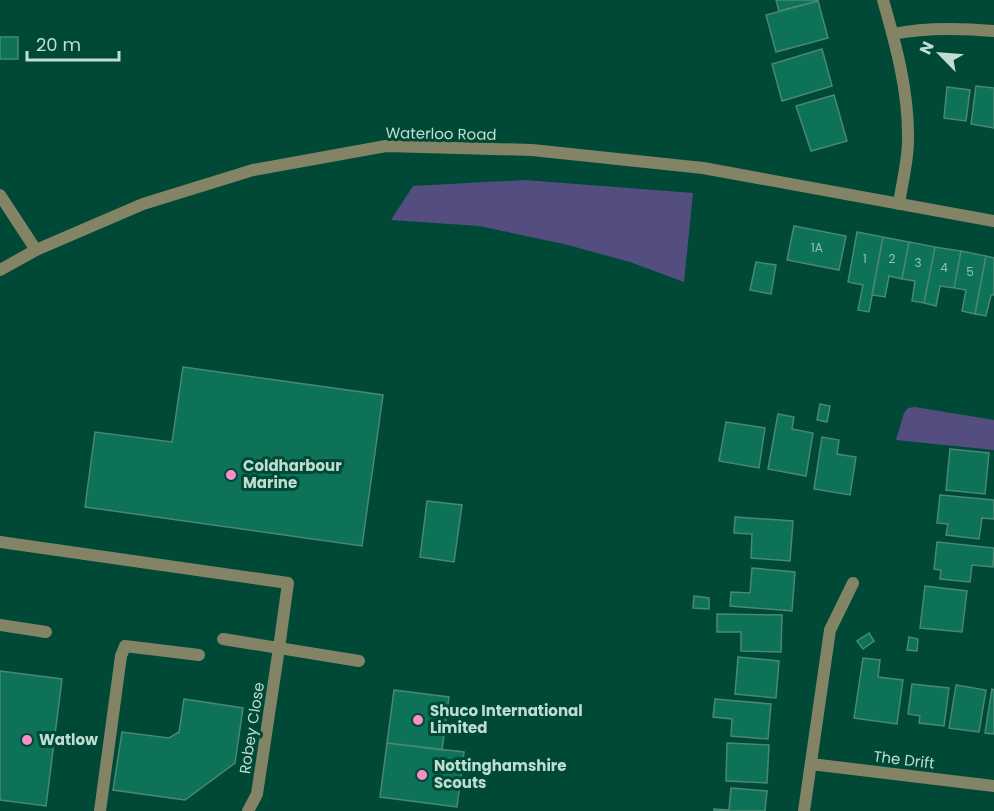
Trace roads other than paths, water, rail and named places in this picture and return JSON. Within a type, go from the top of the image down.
[{"type":"street","points":[[883,0],[893,34],[905,96],[908,142],[899,204]]},
{"type":"street","points":[[893,34],[956,28],[994,31]]},
{"type":"street","name":"Waterloo Road","points":[[0,270],[36,250],[144,204],[253,170],[386,146],[532,150],[703,168],[994,221]]},
{"type":"street","points":[[0,195],[36,250]]},
{"type":"street","name":"Robey Close","points":[[0,542],[288,583],[257,794],[248,811]]},
{"type":"street","points":[[804,811],[830,630],[853,583]]},
{"type":"street","points":[[0,625],[46,632]]},
{"type":"street","points":[[223,639],[360,661]]},
{"type":"street","points":[[100,811],[121,656],[125,645],[199,655]]},
{"type":"street","name":"The Drift","points":[[811,764],[994,786]]},
{"type":"place","name":"Coldharbour Marine","points":[[231,475]]},
{"type":"place","name":"Shuco International Limited","points":[[418,720]]},
{"type":"place","name":"Watlow","points":[[27,740]]},
{"type":"place","name":"Nottinghamshire Scouts","points":[[422,775]]}]
